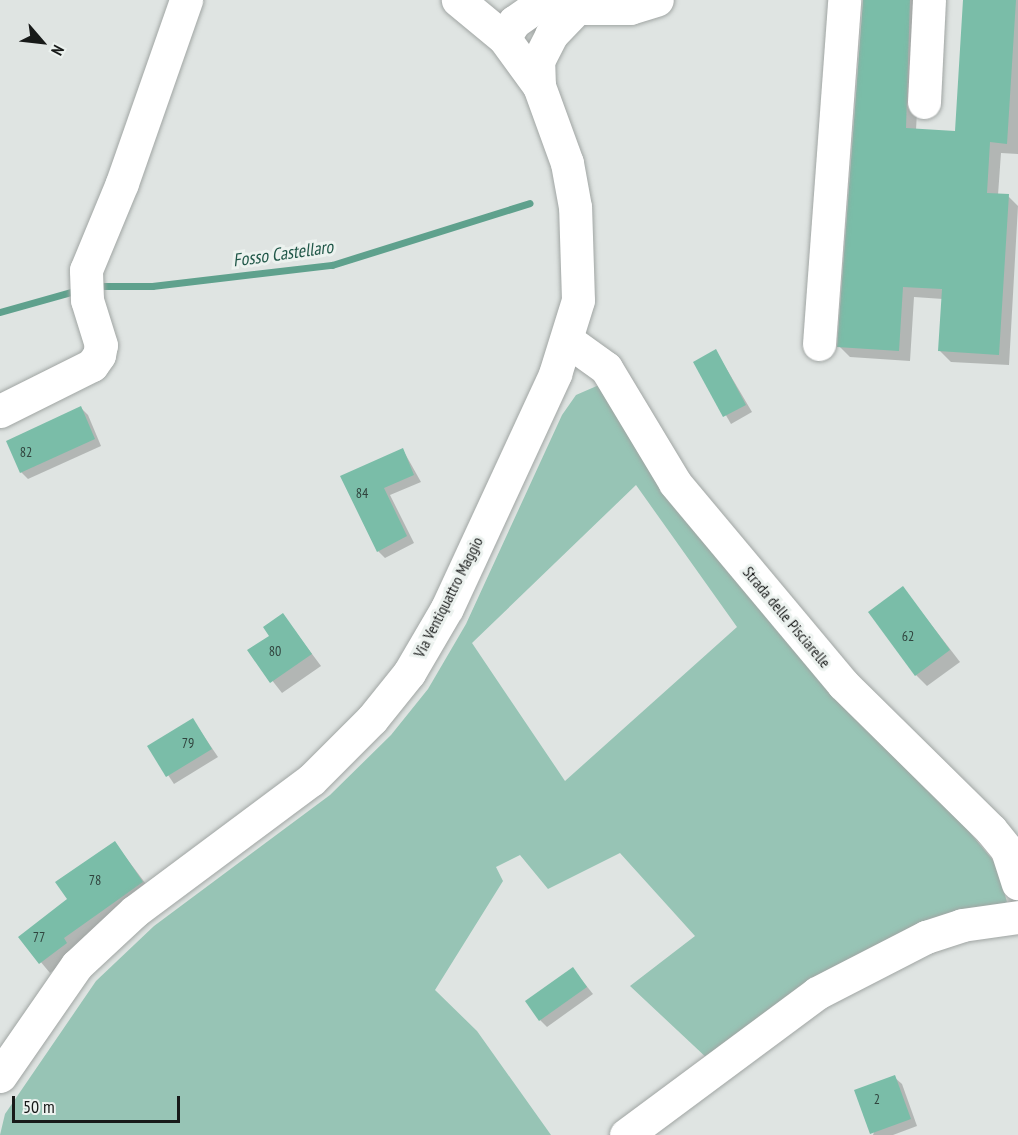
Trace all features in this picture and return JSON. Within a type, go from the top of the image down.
[{"type":"street","points":[[0,411],[92,365],[99,355],[100,345],[87,300],[86,270],[122,183],[186,0]]},
{"type":"street","name":"Via Ventiquattro Maggio","points":[[0,1076],[77,965],[135,911],[311,780],[372,719],[409,674],[447,608],[567,340],[578,300],[575,207],[555,123],[539,86],[504,38],[458,0]]},
{"type":"street","points":[[504,38],[514,22],[543,0],[577,8],[630,8],[657,0]]},
{"type":"street","points":[[819,344],[844,0]]},
{"type":"street","points":[[924,102],[929,0]]},
{"type":"street","points":[[539,86],[538,61],[551,35],[577,8]]},
{"type":"street","points":[[504,38],[551,35]]},
{"type":"street","name":"Strada delle Pisciarelle","points":[[567,340],[606,368],[675,483],[843,684],[974,814],[1007,850],[1018,883]]},
{"type":"street","points":[[626,1135],[817,993],[926,937],[962,925],[1018,917]]},
{"type":"green space","points":[[599,385],[666,498],[835,699],[966,828],[996,864],[1007,902],[709,1060],[630,986],[695,936],[620,853],[548,889],[520,855],[496,867],[503,881],[435,990],[477,1031],[551,1135],[0,1135],[5,1114],[96,981],[154,926],[330,795],[391,735],[428,689],[466,624],[562,415],[576,395]],"holes":[[[636,485],[737,627],[565,781],[472,643]]]},
{"type":"building","points":[[863,0],[910,0],[906,128],[955,131],[963,0],[1016,0],[1007,144],[990,142],[987,193],[1009,194],[999,355],[938,351],[942,289],[903,287],[899,351],[837,347]]},
{"type":"building","points":[[716,349],[746,405],[723,417],[693,362]]},
{"type":"building","points":[[81,406],[95,439],[20,473],[6,441]]},
{"type":"building","points":[[403,448],[414,475],[384,488],[407,536],[377,552],[340,476]]},
{"type":"building","points":[[903,586],[950,650],[915,676],[868,612]]},
{"type":"building","points":[[283,613],[312,654],[270,683],[247,650],[269,636],[263,627]]},
{"type":"building","points":[[193,718],[212,749],[166,777],[147,746]]},
{"type":"building","points":[[115,841],[143,882],[64,938],[67,943],[39,964],[18,937],[67,899],[55,882]]},
{"type":"building","points":[[573,967],[587,987],[539,1021],[525,1001]]},
{"type":"building","points":[[895,1075],[911,1119],[870,1134],[854,1090]]},
{"type":"waterway","name":"Fosso Castellaro","points":[[104,286],[152,286],[332,265],[530,203]]},
{"type":"waterway","name":"Fosso Castellaro","points":[[0,312],[74,291]]}]
